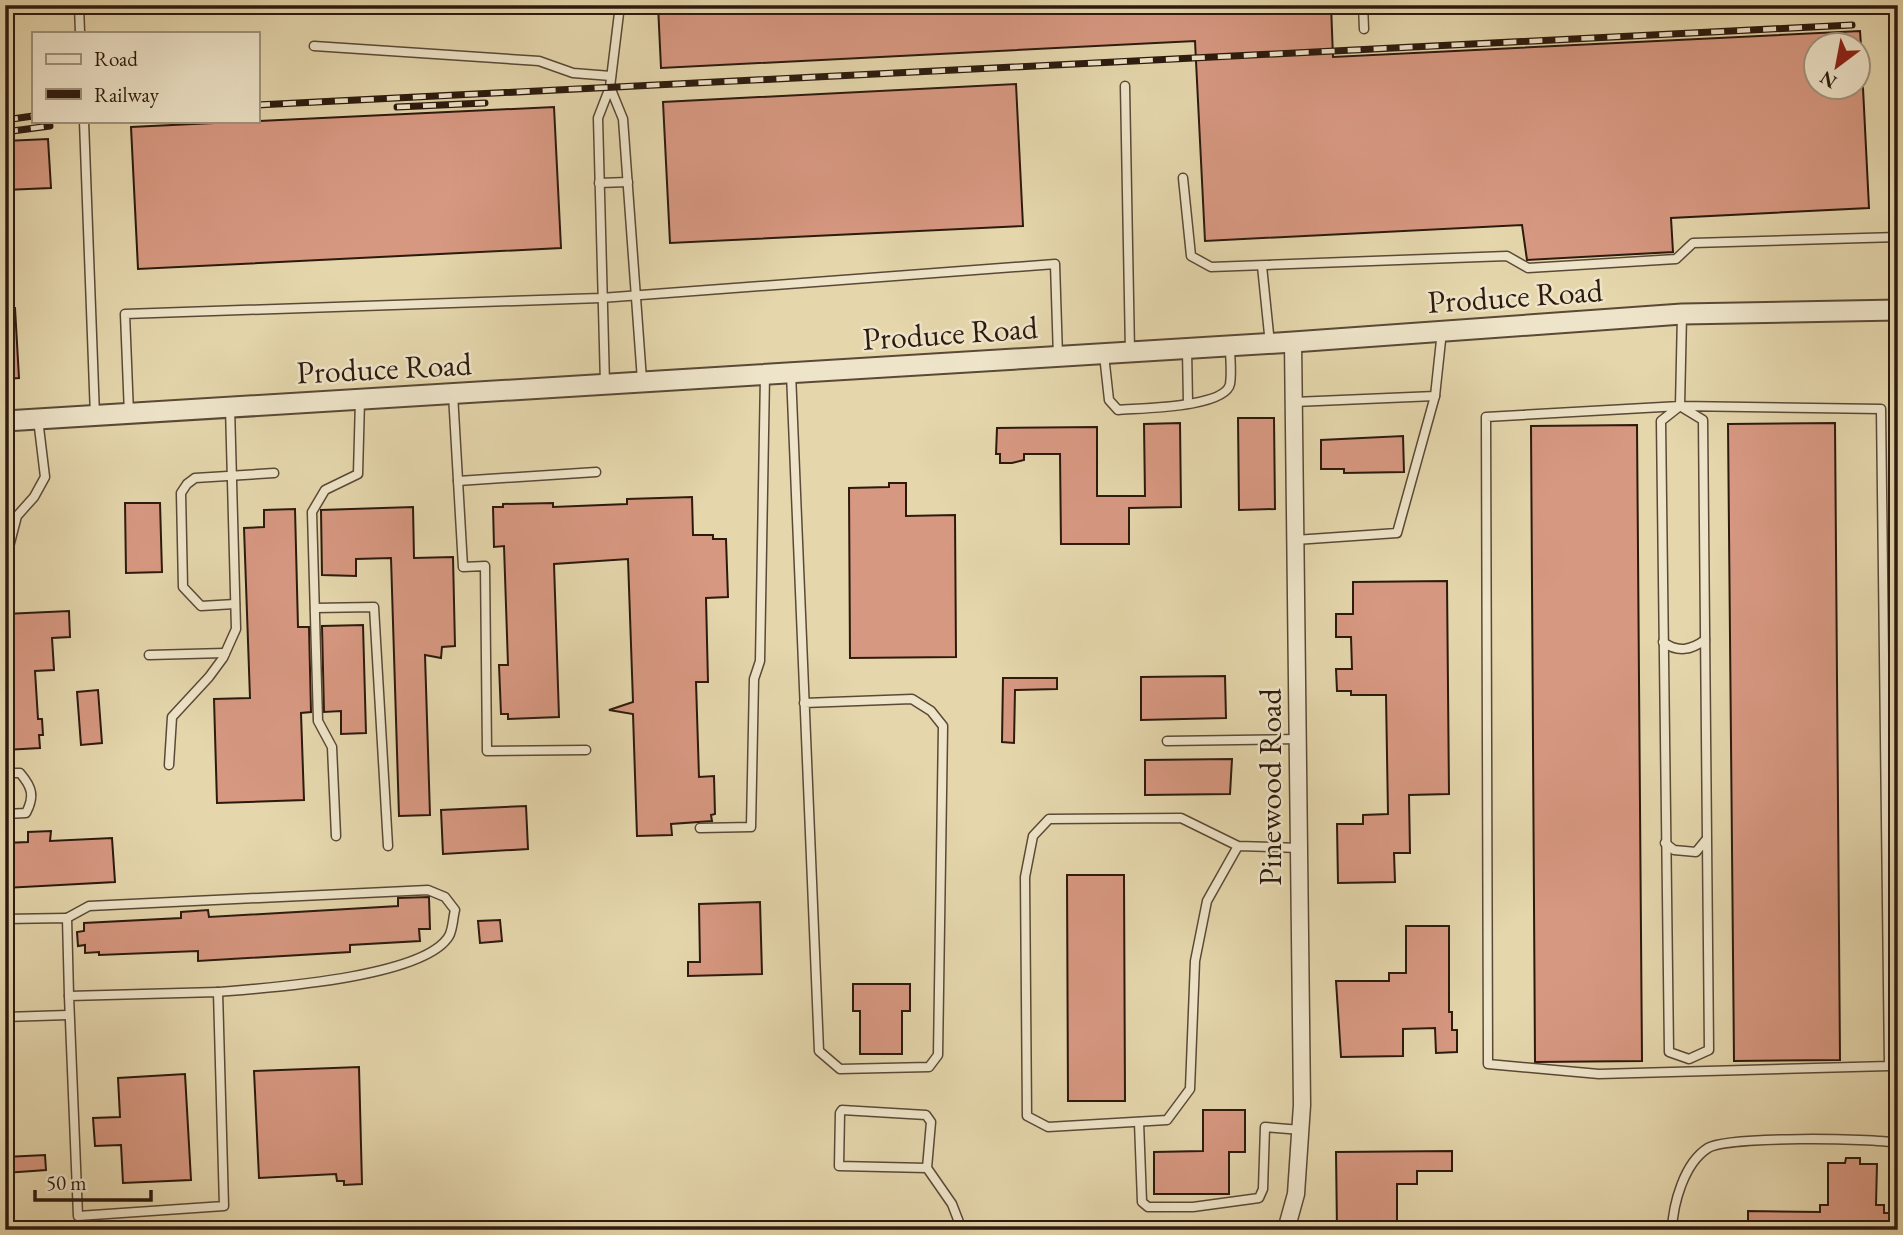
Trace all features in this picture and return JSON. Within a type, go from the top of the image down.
[{"type":"street","name":"Produce Road","points":[[5,421],[1270,344],[1682,314],[1898,310]]},
{"type":"street","name":"Pinewood Road","points":[[1286,1230],[1296,1194],[1301,1130],[1293,342]]},
{"type":"lane","points":[[79,5],[80,32]]},
{"type":"lane","points":[[606,386],[601,298],[598,118],[610,86],[620,5]]},
{"type":"lane","points":[[1363,5],[1364,29]]},
{"type":"lane","points":[[314,46],[539,61],[573,73],[611,76]]},
{"type":"lane","points":[[1896,56],[1898,72]]},
{"type":"lane","points":[[610,86],[623,119],[642,383]]},
{"type":"lane","points":[[1125,86],[1130,352]]},
{"type":"lane","points":[[84,122],[95,416]]},
{"type":"lane","points":[[1183,178],[1191,257],[1200,264],[1211,267],[1507,256],[1528,268],[1676,259],[1693,243],[1898,237]]},
{"type":"lane","points":[[599,183],[628,182]]},
{"type":"lane","points":[[129,414],[125,314],[601,298],[1055,264],[1058,356]]},
{"type":"lane","points":[[1262,266],[1270,344]]},
{"type":"lane","points":[[1681,406],[1682,314]]},
{"type":"lane","points":[[1296,540],[1397,533],[1435,396],[1442,331]]},
{"type":"lane","points":[[1104,354],[1109,400],[1118,410],[1208,401],[1225,393],[1230,385],[1230,346]]},
{"type":"lane","points":[[1187,349],[1188,403]]},
{"type":"lane","points":[[791,373],[804,703],[819,1051],[840,1069],[929,1067],[939,1055],[943,726],[931,711],[912,699],[804,703]]},
{"type":"lane","points":[[700,828],[751,827],[754,679],[760,661],[765,375]]},
{"type":"lane","points":[[453,394],[463,567],[485,566],[487,751],[586,750]]},
{"type":"lane","points":[[1294,402],[1435,396]]},
{"type":"lane","points":[[335,836],[332,747],[317,720],[312,512],[325,490],[358,474],[359,400]]},
{"type":"lane","points":[[1681,406],[1703,420],[1709,1050],[1689,1059],[1669,1052],[1665,843],[1661,421],[1681,406]]},
{"type":"lane","points":[[1681,406],[1881,409],[1889,1066],[1600,1074],[1488,1064],[1486,418],[1681,406]]},
{"type":"lane","points":[[169,765],[172,717],[209,677],[225,653],[236,629],[230,407]]},
{"type":"lane","points":[[5,562],[17,516],[34,497],[46,477],[38,419]]},
{"type":"lane","points":[[458,481],[596,472]]},
{"type":"lane","points":[[235,604],[201,606],[183,587],[181,493],[195,478],[274,473]]},
{"type":"lane","points":[[314,608],[374,607],[388,846]]},
{"type":"lane","points":[[1663,642],[1672,649],[1693,649],[1705,640]]},
{"type":"lane","points":[[149,655],[225,653]]},
{"type":"lane","points":[[1167,741],[1298,739]]},
{"type":"lane","points":[[5,773],[20,773],[31,786],[32,801],[26,813],[5,814]]},
{"type":"lane","points":[[1238,846],[1207,901],[1195,961],[1190,1089],[1167,1121],[1048,1127],[1027,1116],[1025,877],[1032,836],[1049,819],[1181,818],[1238,846],[1299,848]]},
{"type":"lane","points":[[1665,843],[1674,850],[1696,852],[1706,841]]},
{"type":"lane","points":[[5,919],[67,918],[89,906],[428,890],[445,897],[455,910],[450,935],[435,950],[408,962],[328,982],[218,992],[69,996]]},
{"type":"lane","points":[[67,918],[68,1015],[78,1216],[224,1206],[218,992]]},
{"type":"lane","points":[[5,1017],[68,1015]]},
{"type":"lane","points":[[1689,1059],[1689,1071]]},
{"type":"lane","points":[[927,1168],[839,1166],[840,1113],[842,1110],[926,1115],[931,1122],[927,1168],[952,1204],[962,1230]]},
{"type":"lane","points":[[1139,1122],[1142,1202],[1147,1207],[1193,1207],[1259,1198],[1263,1189],[1265,1127],[1301,1130]]},
{"type":"lane","points":[[1672,1230],[1672,1207],[1686,1174],[1708,1148],[1732,1142],[1857,1139],[1898,1143]]},
{"type":"building","points":[[658,5],[1331,5],[1333,57],[1801,34],[1801,102],[1864,102],[1869,208],[1671,218],[1673,252],[1527,260],[1522,225],[1205,241],[1195,41],[661,68]]},
{"type":"building","points":[[1016,84],[1023,226],[670,243],[663,102]]},
{"type":"building","points":[[554,107],[561,248],[138,269],[131,127]]},
{"type":"building","points":[[48,139],[51,188],[5,190],[5,141]]},
{"type":"building","points":[[5,308],[15,308],[19,378],[5,379]]},
{"type":"building","points":[[1238,418],[1274,418],[1275,509],[1239,510]]},
{"type":"building","points":[[1180,423],[1181,507],[1129,508],[1129,544],[1061,544],[1060,454],[1024,454],[1024,460],[1000,463],[1000,454],[996,454],[997,428],[1097,427],[1097,496],[1145,496],[1144,424]]},
{"type":"building","points":[[1835,423],[1840,1060],[1734,1061],[1728,424]]},
{"type":"building","points":[[1637,425],[1642,1061],[1535,1062],[1531,426]]},
{"type":"building","points":[[1403,436],[1404,472],[1344,473],[1344,469],[1321,469],[1321,440]]},
{"type":"building","points":[[889,483],[906,483],[906,516],[955,515],[956,657],[850,658],[849,488],[889,487]]},
{"type":"building","points":[[692,497],[693,535],[713,535],[713,539],[726,539],[728,597],[706,598],[708,682],[696,682],[699,777],[714,776],[715,814],[711,815],[712,821],[671,824],[672,835],[637,836],[633,714],[609,710],[633,702],[628,559],[554,564],[559,717],[508,719],[508,714],[501,714],[499,665],[508,665],[504,546],[494,547],[493,507],[503,507],[503,504],[553,503],[553,507],[627,504],[627,499]]},
{"type":"building","points":[[125,503],[160,503],[162,572],[126,573]]},
{"type":"building","points":[[413,507],[414,558],[453,557],[455,646],[442,647],[441,658],[425,655],[430,815],[399,816],[391,558],[356,559],[356,576],[322,575],[321,510]]},
{"type":"building","points":[[295,509],[298,627],[309,627],[311,712],[301,713],[304,800],[217,803],[214,699],[250,698],[244,528],[264,527],[264,510]]},
{"type":"building","points":[[1447,581],[1449,794],[1409,795],[1410,853],[1394,853],[1395,882],[1338,883],[1337,824],[1363,824],[1363,815],[1388,814],[1386,695],[1351,695],[1351,691],[1337,691],[1336,669],[1352,669],[1351,637],[1336,637],[1336,614],[1353,614],[1353,582]]},
{"type":"building","points":[[69,611],[70,637],[52,638],[54,670],[35,671],[38,719],[42,719],[40,748],[5,750],[5,614]]},
{"type":"building","points":[[363,625],[366,733],[341,734],[341,711],[324,712],[322,626]]},
{"type":"building","points":[[1225,676],[1226,718],[1141,720],[1141,677]]},
{"type":"building","points":[[1003,678],[1057,678],[1057,689],[1015,690],[1014,743],[1002,742]]},
{"type":"building","points":[[98,690],[102,743],[81,745],[77,692]]},
{"type":"building","points":[[1232,759],[1230,794],[1145,795],[1145,760]]},
{"type":"building","points":[[526,806],[528,849],[443,854],[441,810]]},
{"type":"building","points":[[51,831],[50,841],[112,838],[115,882],[5,888],[5,843],[28,842],[28,832]]},
{"type":"building","points":[[1067,875],[1124,875],[1125,1101],[1068,1101]]},
{"type":"building","points":[[429,897],[430,929],[419,929],[420,941],[350,945],[350,952],[198,961],[198,951],[99,955],[99,952],[85,953],[85,945],[78,946],[77,932],[84,931],[84,923],[181,918],[181,912],[208,910],[209,917],[398,906],[398,898]]},
{"type":"building","points":[[760,902],[762,974],[688,976],[688,962],[700,962],[699,904]]},
{"type":"building","points":[[500,920],[502,941],[480,943],[478,921]]},
{"type":"building","points":[[1406,926],[1449,926],[1449,1012],[1452,1012],[1452,1030],[1457,1030],[1457,1052],[1436,1053],[1435,1028],[1403,1029],[1403,1056],[1341,1057],[1336,981],[1389,981],[1389,973],[1406,973]]},
{"type":"building","points":[[853,984],[910,984],[910,1011],[902,1011],[902,1054],[860,1054],[860,1011],[853,1011]]},
{"type":"building","points":[[359,1067],[362,1184],[344,1185],[344,1181],[337,1181],[336,1174],[259,1178],[254,1071]]},
{"type":"building","points":[[185,1074],[191,1180],[123,1183],[121,1145],[95,1146],[93,1118],[120,1117],[118,1078]]},
{"type":"building","points":[[1203,1110],[1245,1110],[1245,1152],[1229,1152],[1229,1194],[1154,1194],[1154,1152],[1203,1151]]},
{"type":"building","points":[[1452,1151],[1452,1171],[1417,1171],[1417,1184],[1397,1184],[1397,1230],[1337,1230],[1336,1152]]},
{"type":"building","points":[[45,1155],[46,1170],[5,1173],[5,1157]]},
{"type":"building","points":[[1846,1158],[1860,1158],[1860,1164],[1877,1164],[1876,1205],[1884,1205],[1884,1213],[1898,1213],[1898,1230],[1748,1230],[1748,1211],[1820,1212],[1820,1205],[1828,1205],[1828,1163],[1845,1163]]},
{"type":"railway","points":[[259,105],[1852,25]]},
{"type":"railway","points":[[397,107],[485,103]]},
{"type":"railway","points":[[5,120],[32,116]]},
{"type":"railway","points":[[5,132],[50,126]]}]
